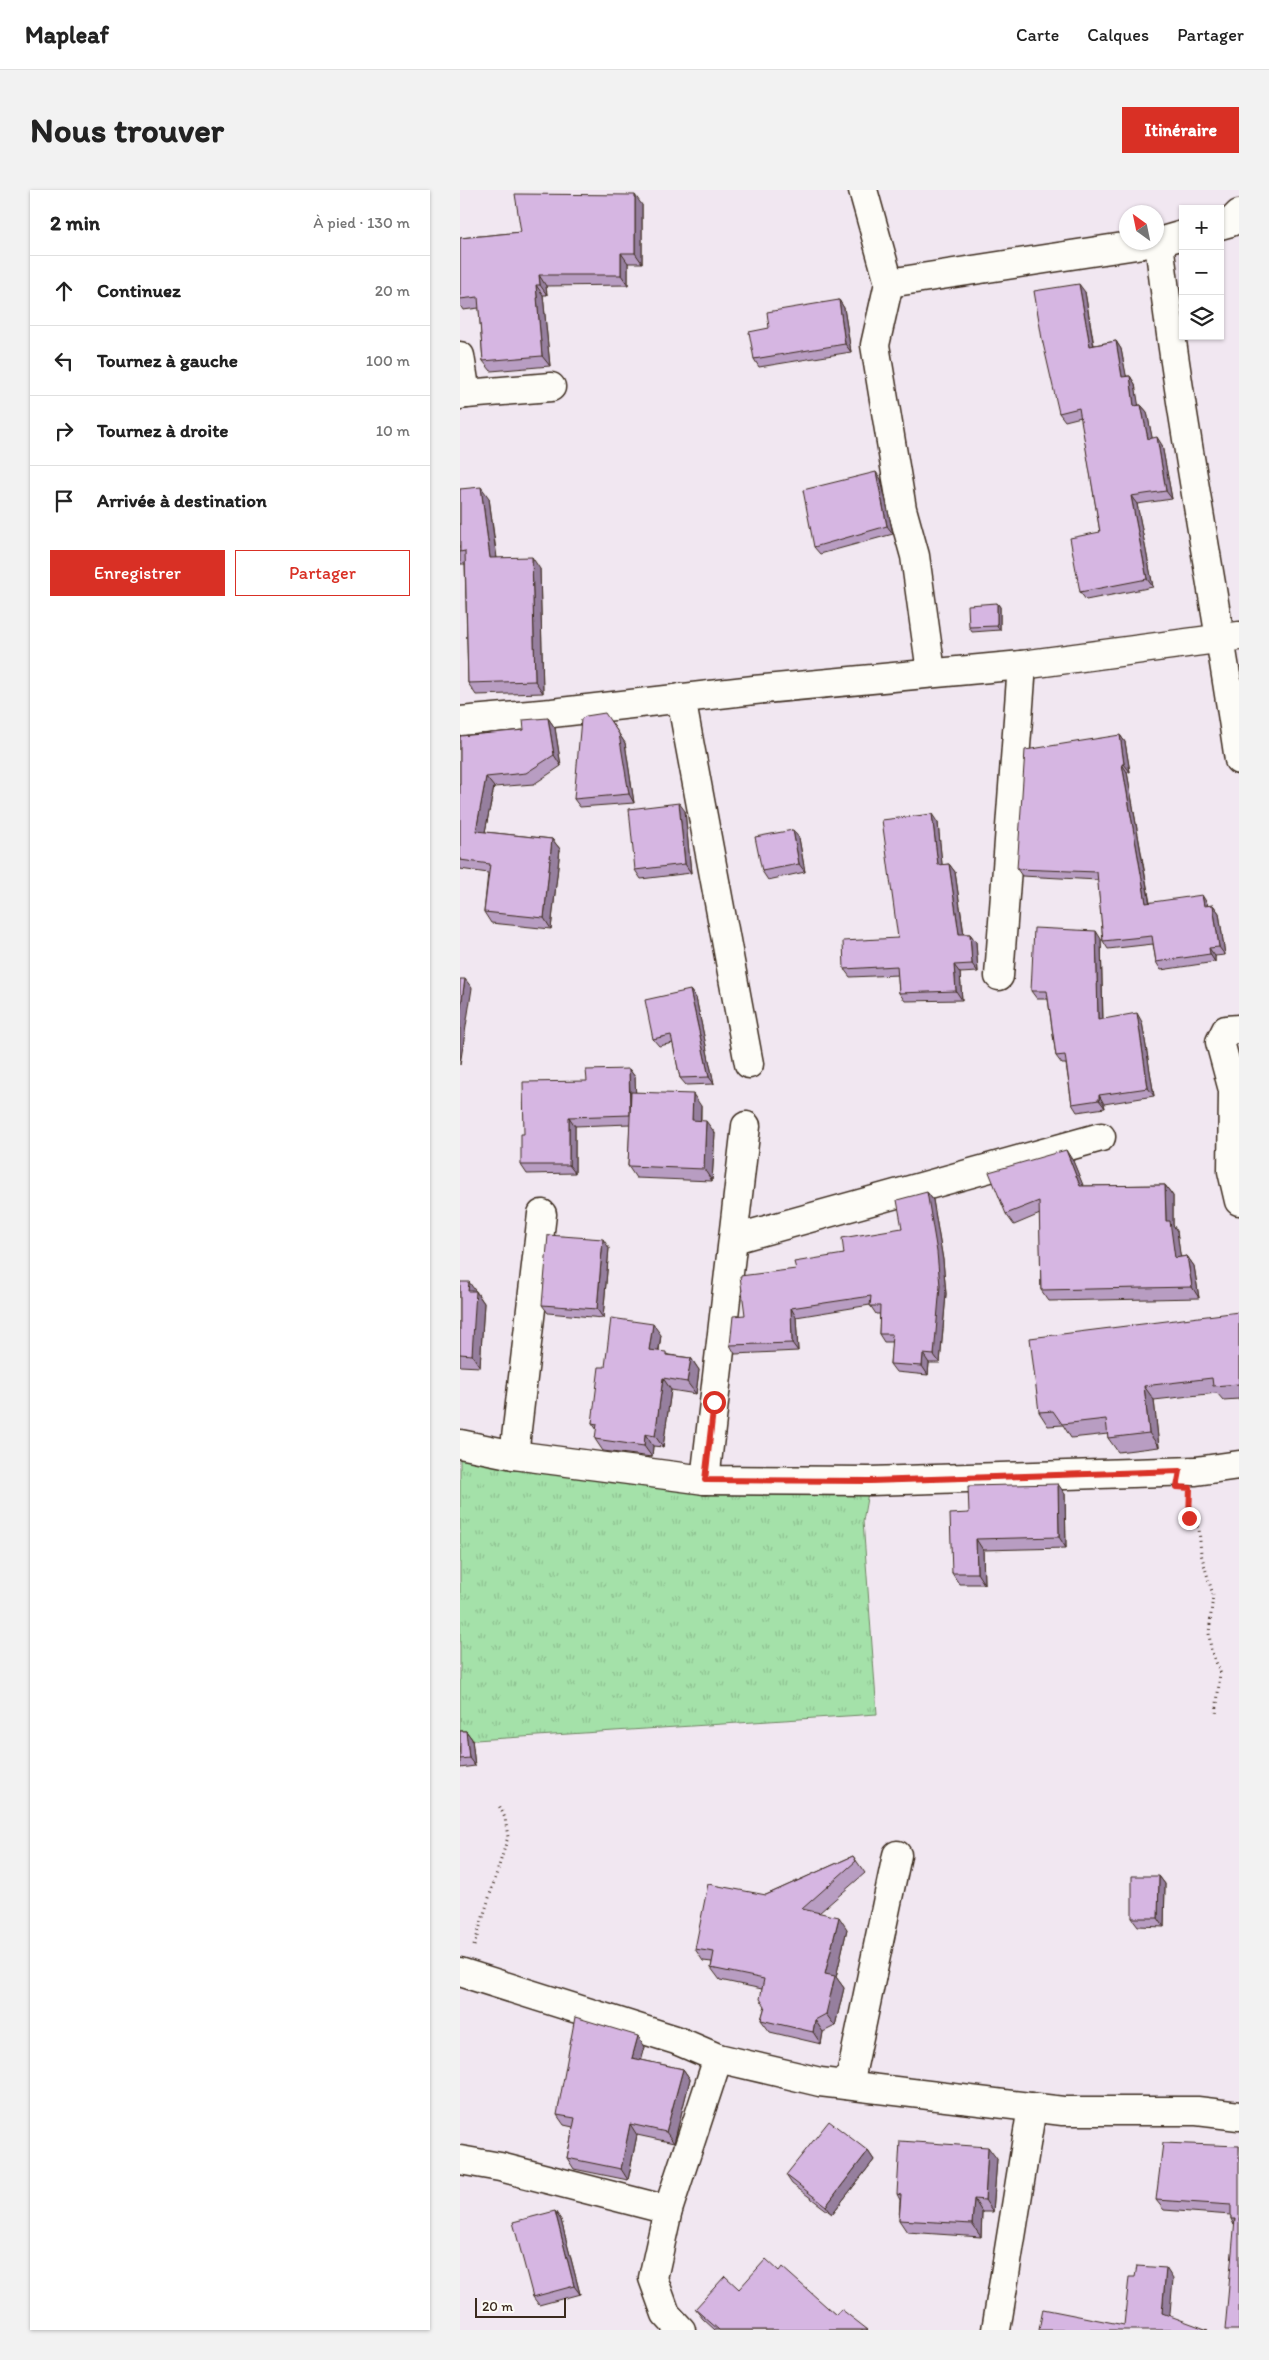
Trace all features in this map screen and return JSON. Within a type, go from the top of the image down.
[{"type":"street","points":[[863,190],[889,283],[874,345],[902,510],[915,556],[930,672]]},
{"type":"street","points":[[1224,224],[1232,222],[1239,214]]},
{"type":"street","points":[[1164,240],[1166,304],[1230,637],[1239,760]]},
{"type":"street","points":[[889,283],[1119,247]]},
{"type":"street","points":[[460,356],[463,395],[551,387]]},
{"type":"street","points":[[460,721],[930,672],[1022,665],[1230,637]]},
{"type":"street","points":[[999,976],[1022,665]]},
{"type":"street","points":[[681,698],[749,1064]]},
{"type":"street","points":[[1239,1029],[1226,1030],[1220,1042],[1233,1090],[1232,1171],[1239,1201]]},
{"type":"street","points":[[705,1480],[746,1126]]},
{"type":"street","points":[[734,1239],[1101,1137]]},
{"type":"street","points":[[514,1455],[542,1214]]},
{"type":"street","points":[[460,1444],[514,1455],[705,1480],[870,1481],[1180,1471],[1239,1465]]},
{"type":"street","points":[[849,2085],[897,1855]]},
{"type":"street","points":[[463,1972],[676,2040],[718,2058],[820,2082],[1063,2110],[1197,2111],[1239,2116]]},
{"type":"street","points":[[681,2330],[666,2314],[653,2278],[668,2210],[718,2058]]},
{"type":"street","points":[[996,2330],[1032,2107]]},
{"type":"street","points":[[460,2160],[500,2167],[668,2210]]},
{"type":"path","points":[[1180,1471],[1177,1487],[1190,1488],[1189,1518],[1199,1528],[1201,1554],[1213,1595],[1209,1633],[1211,1650],[1220,1672],[1216,1715]]},
{"type":"path","points":[[463,1972],[508,1837],[505,1818],[498,1803]]},
{"type":"green space","points":[[460,1444],[870,1481],[863,1521],[877,1714],[460,1741]]},
{"type":"building","points":[[515,194],[635,195],[635,253],[621,253],[621,275],[539,275],[540,285],[536,285],[542,356],[483,361],[478,297],[460,299],[460,238],[521,232]]},
{"type":"building","points":[[1079,284],[1090,346],[1116,341],[1122,377],[1130,376],[1134,406],[1141,405],[1148,439],[1157,437],[1166,491],[1131,496],[1147,579],[1080,592],[1070,538],[1100,532],[1079,408],[1059,413],[1042,339],[1034,291]]},
{"type":"building","points":[[839,300],[845,344],[754,359],[749,332],[769,328],[767,312]]},
{"type":"building","points":[[876,472],[887,526],[814,547],[803,490]]},
{"type":"building","points":[[481,487],[490,558],[532,557],[535,681],[468,683],[465,551],[460,552],[460,489]]},
{"type":"building","points":[[997,603],[997,626],[969,627],[968,605]]},
{"type":"building","points":[[605,713],[619,734],[629,794],[574,799],[581,719],[586,716]]},
{"type":"building","points":[[548,718],[554,755],[526,773],[486,777],[476,831],[552,839],[544,918],[484,912],[490,864],[460,860],[460,736],[524,730],[523,720]]},
{"type":"building","points":[[1120,735],[1124,764],[1122,764],[1146,903],[1202,895],[1204,906],[1213,905],[1219,947],[1209,948],[1210,954],[1156,962],[1152,936],[1103,941],[1097,872],[1017,869],[1025,750]]},
{"type":"building","points":[[679,803],[685,864],[635,870],[629,809]]},
{"type":"building","points":[[932,814],[938,865],[949,864],[959,934],[970,934],[972,964],[954,965],[956,991],[899,993],[897,966],[844,969],[843,941],[898,938],[882,820]]},
{"type":"building","points":[[793,830],[799,864],[762,871],[755,837]]},
{"type":"building","points":[[1034,928],[1096,931],[1098,1020],[1137,1013],[1148,1088],[1099,1095],[1099,1100],[1072,1104],[1065,1055],[1056,1056],[1047,991],[1031,991]]},
{"type":"building","points":[[460,979],[465,979],[460,1013]]},
{"type":"building","points":[[690,990],[709,1077],[680,1078],[671,1035],[653,1039],[645,1000]]},
{"type":"building","points":[[629,1069],[630,1115],[569,1117],[569,1165],[521,1165],[521,1134],[524,1134],[523,1082],[587,1081],[586,1070]]},
{"type":"building","points":[[631,1092],[693,1094],[692,1120],[706,1121],[704,1169],[628,1166]]},
{"type":"building","points":[[1066,1150],[1080,1186],[1165,1185],[1166,1221],[1170,1221],[1175,1258],[1187,1256],[1192,1287],[1041,1290],[1039,1201],[1006,1214],[989,1172]]},
{"type":"building","points":[[927,1192],[937,1252],[940,1286],[934,1355],[923,1354],[922,1366],[890,1364],[892,1334],[879,1334],[880,1306],[870,1306],[871,1296],[791,1308],[792,1343],[730,1345],[733,1316],[745,1315],[740,1276],[796,1269],[794,1262],[844,1254],[842,1238],[902,1228],[897,1200]]},
{"type":"building","points":[[548,1235],[603,1239],[597,1309],[542,1305]]},
{"type":"building","points":[[460,1282],[469,1282],[468,1291],[476,1291],[472,1355],[460,1354]]},
{"type":"building","points":[[1239,1312],[1239,1384],[1213,1386],[1212,1378],[1144,1386],[1149,1433],[1108,1438],[1106,1419],[1062,1424],[1053,1411],[1039,1412],[1030,1338]]},
{"type":"building","points":[[611,1318],[653,1324],[649,1350],[666,1352],[666,1355],[691,1358],[687,1382],[663,1378],[655,1436],[645,1434],[644,1446],[595,1439],[597,1424],[592,1423],[599,1367],[605,1367]]},
{"type":"building","points":[[1058,1484],[1059,1537],[976,1539],[977,1573],[952,1573],[950,1514],[969,1513],[968,1486]]},
{"type":"building","points":[[460,1731],[466,1731],[469,1758],[460,1759]]},
{"type":"building","points":[[853,1856],[856,1861],[802,1909],[839,1917],[825,1974],[835,1976],[826,2014],[815,2020],[813,2032],[761,2020],[765,2006],[760,1999],[764,1979],[711,1968],[714,1952],[695,1949],[708,1884],[766,1895]]},
{"type":"building","points":[[1132,1876],[1159,1876],[1158,1918],[1132,1918]]},
{"type":"building","points":[[575,2017],[638,2036],[632,2058],[683,2069],[666,2132],[630,2124],[621,2169],[567,2158],[575,2118],[557,2115]]},
{"type":"building","points":[[829,2121],[868,2151],[826,2206],[786,2175]]},
{"type":"building","points":[[900,2141],[988,2147],[985,2200],[974,2199],[972,2224],[899,2220],[901,2195],[897,2194]]},
{"type":"building","points":[[1163,2143],[1239,2146],[1239,2330],[1225,2330],[1235,2219],[1231,2219],[1231,2205],[1156,2200]]},
{"type":"building","points":[[555,2211],[574,2286],[533,2297],[513,2222]]},
{"type":"building","points":[[766,2259],[779,2271],[782,2267],[836,2315],[841,2309],[868,2330],[719,2330],[695,2309],[725,2276],[739,2289]]},
{"type":"building","points":[[1137,2266],[1166,2268],[1162,2313],[1208,2330],[1039,2330],[1043,2309],[1124,2325],[1129,2277],[1135,2277]]},
{"type":"route","points":[[714,1402],[705,1480],[870,1481],[1180,1471],[1177,1487],[1190,1488],[1189,1518]]}]
